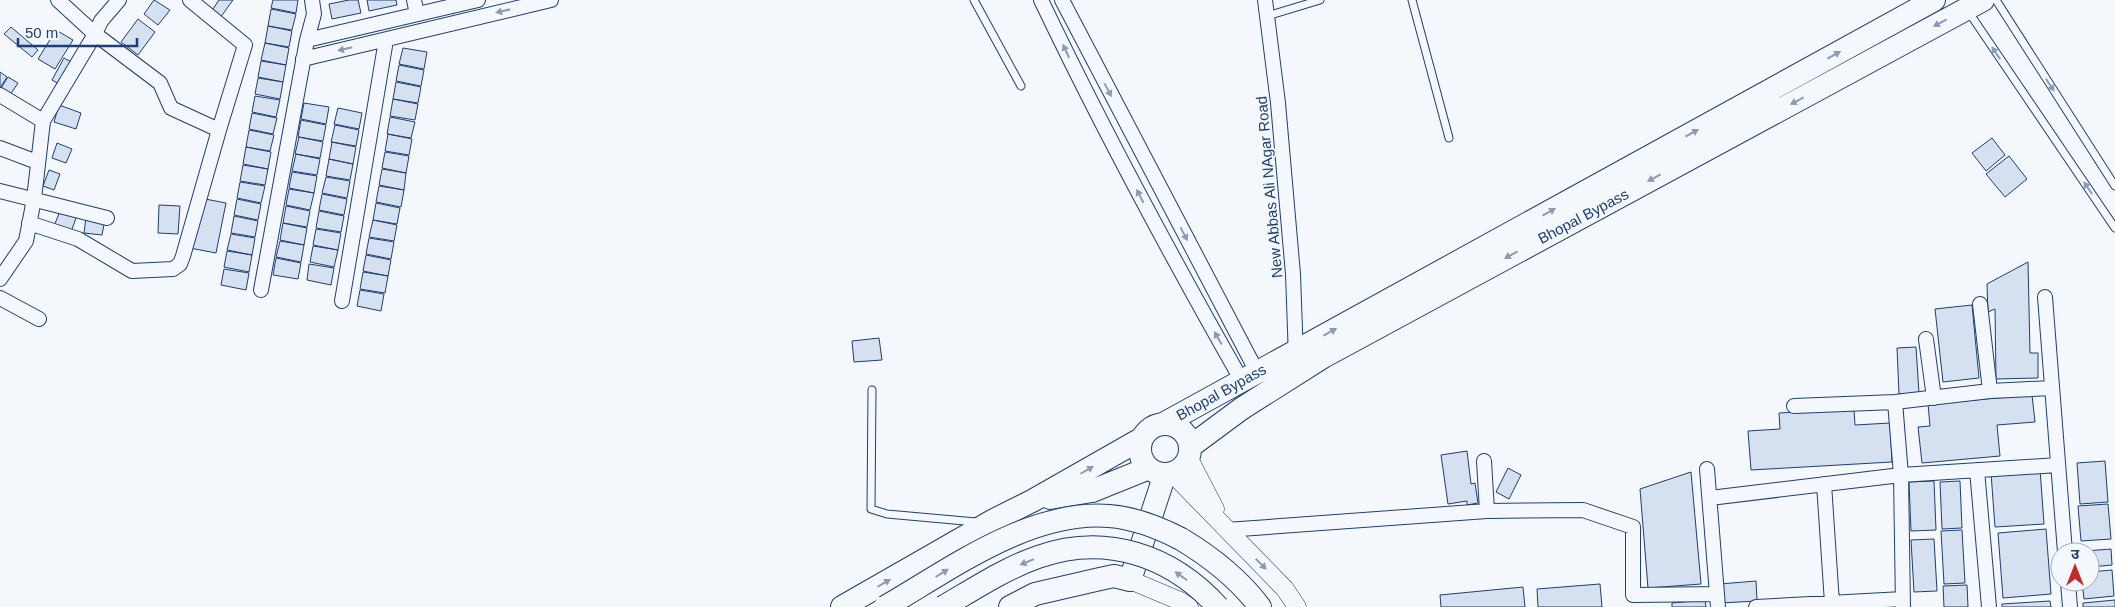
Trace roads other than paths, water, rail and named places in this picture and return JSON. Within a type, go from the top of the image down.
[{"type":"main road","name":"Bhopal Bypass","points":[[1032,502],[1092,491],[1170,465],[1297,362],[1934,0]]},
{"type":"main road","name":"Bhopal Bypass","points":[[1165,423],[1250,376],[1297,362],[1323,357],[1970,3]]},
{"type":"main road","points":[[842,607],[994,520],[1032,502],[1142,439],[1151,428],[1165,423],[1179,427],[1189,439],[1170,465],[1122,578],[1035,594],[1010,607]]},
{"type":"main road","points":[[1142,439],[1140,455],[1170,465]]},
{"type":"main road","points":[[885,607],[974,554],[1006,538],[1057,520],[1090,516],[1109,516],[1142,522],[1182,539],[1203,552],[1234,578],[1260,607]]},
{"type":"main road","points":[[943,607],[1000,574],[1037,557],[1056,552],[1105,547],[1122,549],[1165,565],[1182,575],[1218,607]]},
{"type":"street","points":[[58,0],[95,34],[160,83],[171,108],[219,130]]},
{"type":"street","points":[[0,279],[26,241],[34,199],[43,120],[95,34],[101,20],[118,0]]},
{"type":"street","points":[[30,223],[78,239],[132,271],[174,269],[180,264],[245,44],[190,0]]},
{"type":"street","points":[[261,290],[303,59],[314,14],[312,0]]},
{"type":"street","points":[[307,40],[416,7],[478,0]]},
{"type":"street","points":[[303,59],[551,0]]},
{"type":"street","points":[[1041,0],[1074,69],[1177,267],[1250,376]]},
{"type":"street","points":[[1062,0],[1250,376]]},
{"type":"street","name":"New Abbas Ali NAgar Road","points":[[1265,0],[1278,103],[1292,264],[1297,362]]},
{"type":"street","points":[[342,301],[386,40]]},
{"type":"street","points":[[0,95],[43,120]]},
{"type":"street","points":[[0,148],[37,162]]},
{"type":"street","points":[[0,191],[107,218]]},
{"type":"street","points":[[2045,297],[2064,542]]},
{"type":"street","points":[[0,298],[39,319]]},
{"type":"street","points":[[1980,304],[1990,391]]},
{"type":"street","points":[[1926,340],[1934,398]]},
{"type":"street","points":[[1794,406],[1896,402],[1990,391],[2052,388]]},
{"type":"street","points":[[1756,607],[1832,603],[1903,603],[1901,475],[1896,402]]},
{"type":"street","points":[[1484,461],[1487,511]]},
{"type":"street","points":[[1170,465],[1226,530],[1285,588],[1298,607]]},
{"type":"street","points":[[1710,498],[1901,475],[2058,465]]},
{"type":"street","points":[[1226,530],[1487,511],[1583,510],[1633,526],[1633,595],[1717,600],[1707,469]]},
{"type":"street","points":[[1977,470],[1989,607]]},
{"type":"street","points":[[1824,484],[1832,603]]},
{"type":"street","points":[[1122,578],[1180,601],[1189,607]]},
{"type":"street","points":[[2069,592],[2070,607]]},
{"type":"lane","points":[[974,0],[1021,86]]},
{"type":"lane","points":[[1267,16],[1320,0]]},
{"type":"lane","points":[[1412,0],[1449,138]]},
{"type":"lane","points":[[1996,0],[2115,186]]},
{"type":"lane","points":[[1970,3],[2115,228]]},
{"type":"lane","points":[[872,390],[871,509],[887,514],[980,523],[994,520]]}]
